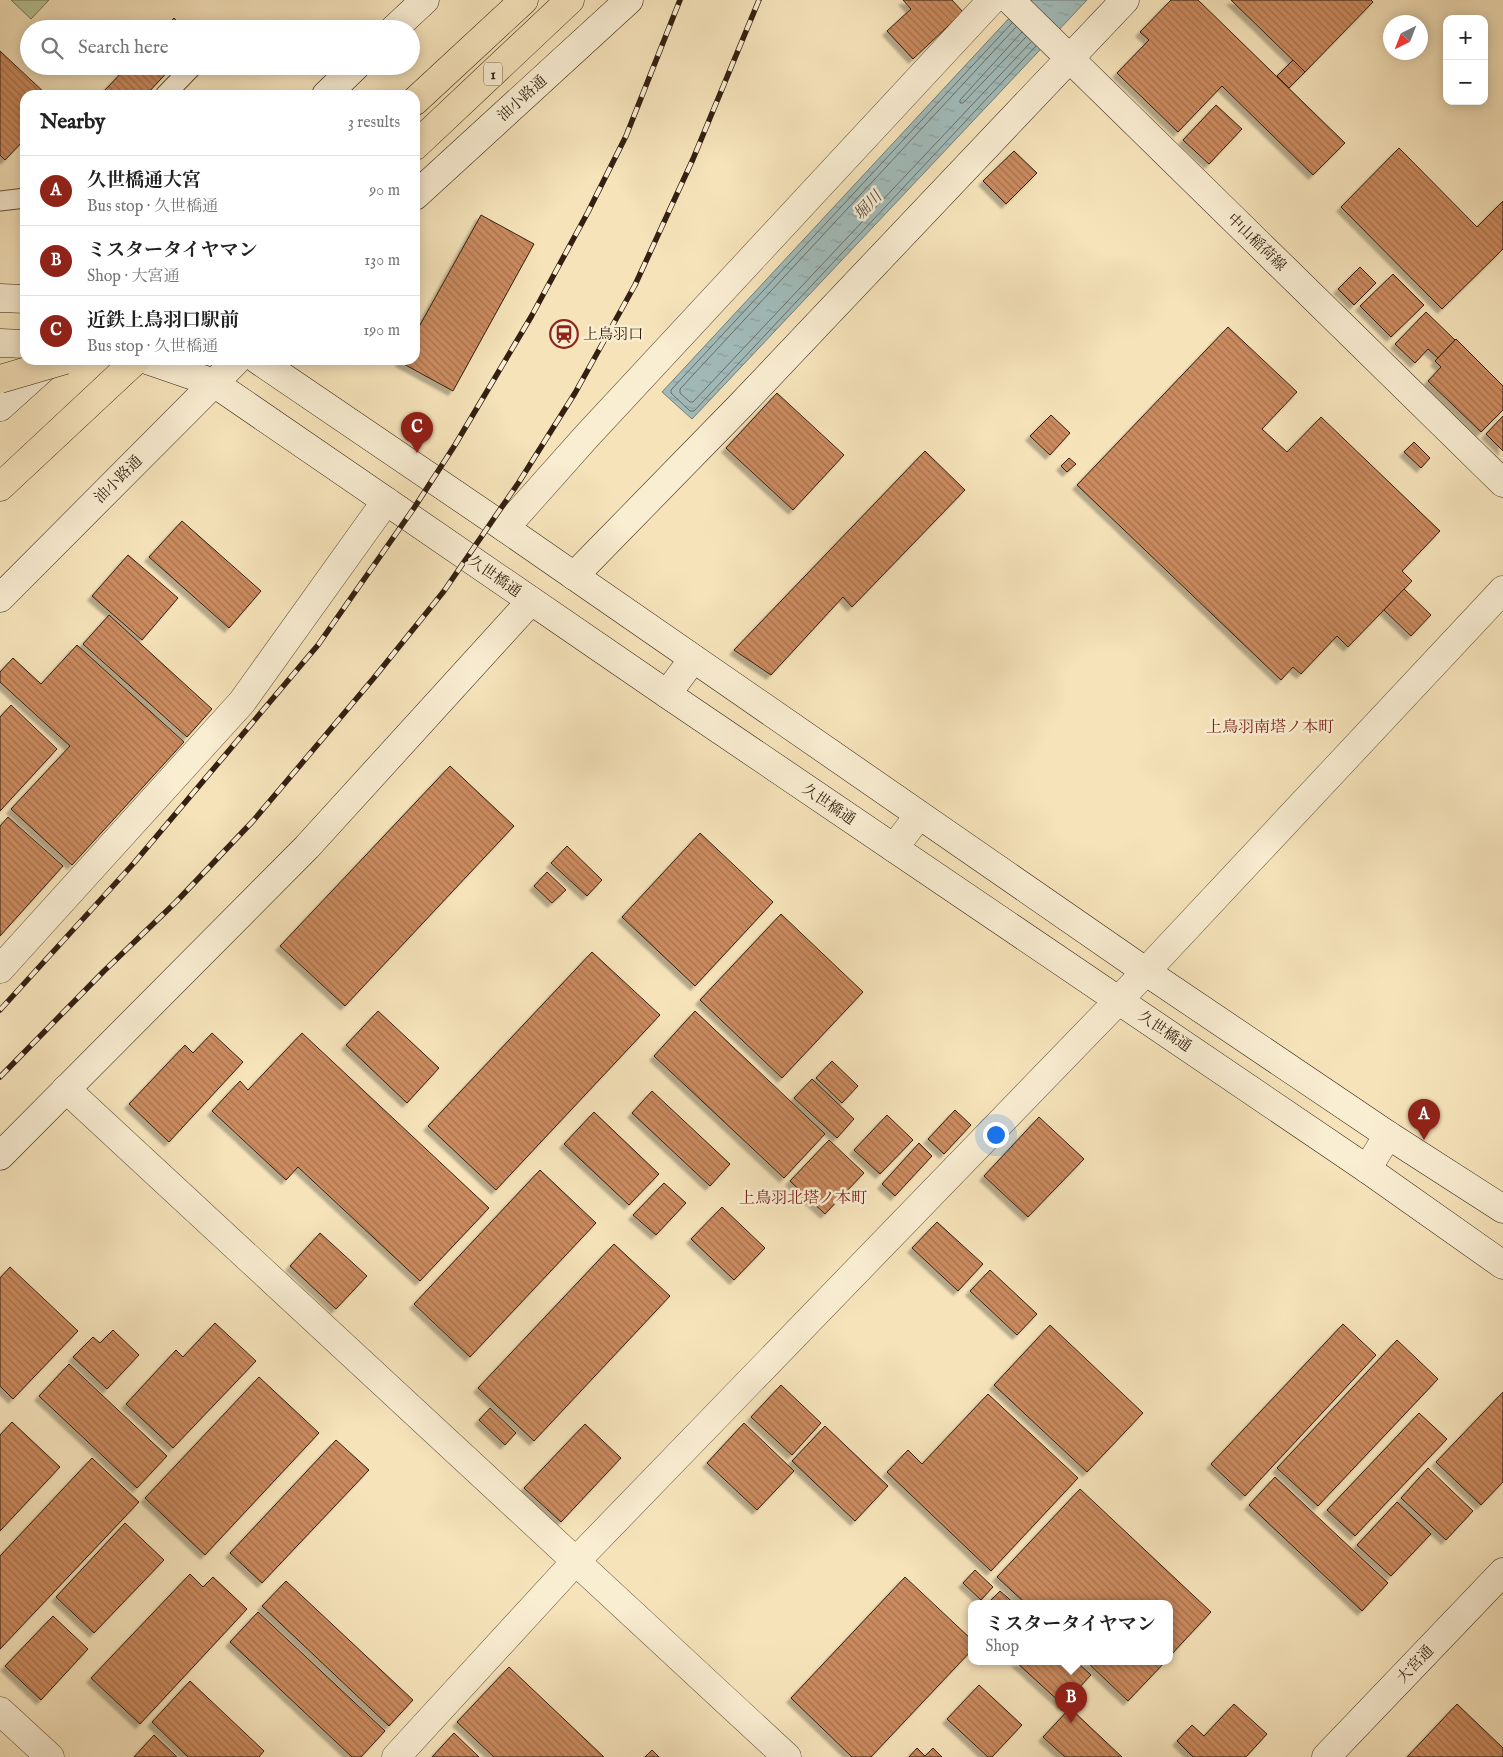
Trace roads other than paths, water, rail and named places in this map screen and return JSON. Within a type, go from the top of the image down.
[{"type":"highway","points":[[420,96],[524,0]]},
{"type":"highway","name":"1","points":[[420,141],[570,0]]},
{"type":"highway","points":[[0,379],[48,365]]},
{"type":"highway","points":[[0,487],[131,365]]},
{"type":"street","points":[[403,20],[424,0]]},
{"type":"street","name":"油小路通","points":[[420,191],[629,0]]},
{"type":"street","points":[[505,528],[586,437],[992,0]]},
{"type":"street","name":"中山稲荷線","points":[[1010,0],[1503,483]]},
{"type":"street","points":[[574,576],[741,406],[1065,54],[1125,0]]},
{"type":"street","points":[[331,90],[347,75]]},
{"type":"street","points":[[0,298],[20,299]]},
{"type":"street","points":[[0,343],[20,344]]},
{"type":"street","points":[[0,407],[47,365]]},
{"type":"street","name":"久世橋通","points":[[162,365],[214,382],[667,694],[1367,1168],[1503,1265]]},
{"type":"street","name":"油小路通","points":[[0,598],[232,365]]},
{"type":"street","points":[[265,365],[505,528],[1145,971],[1388,1135],[1503,1209]]},
{"type":"street","points":[[0,969],[242,702],[386,501]]},
{"type":"street","points":[[396,1757],[575,1562],[1119,1000],[1503,590]]},
{"type":"street","points":[[0,1156],[307,847],[531,601]]},
{"type":"street","points":[[667,694],[693,659]]},
{"type":"street","points":[[894,848],[919,815]]},
{"type":"street","points":[[66,1089],[787,1757]]},
{"type":"street","points":[[1367,1168],[1388,1135]]},
{"type":"street","name":"大宮通","points":[[1326,1757],[1503,1572]]},
{"type":"street","points":[[0,1711],[50,1757]]},
{"type":"lane","points":[[170,90],[184,75]]},
{"type":"lane","points":[[0,201],[20,199]]},
{"type":"water","name":"堀川","points":[[1026,0],[1087,0],[692,419],[662,392]]},
{"type":"railway","points":[[0,1010],[134,863],[318,645],[414,508],[455,445],[531,317],[588,212],[626,136],[680,0]]},
{"type":"railway","points":[[0,1077],[104,971],[176,902],[253,821],[373,679],[444,591],[519,482],[575,393],[635,285],[693,159],[759,0]]},
{"type":"place","name":"上鳥羽口","points":[[564,334]]},
{"type":"place","name":"近鉄上鳥羽口駅前","points":[[417,453]]},
{"type":"place","name":"久世橋通大宮","points":[[1424,1140]]},
{"type":"place","name":"ミスタータイヤマン","points":[[1071,1723]]},
{"type":"district","name":"上鳥羽南塔ノ本町","points":[[1270,726]]},
{"type":"district","name":"上鳥羽北塔ノ本町","points":[[803,1197]]}]
